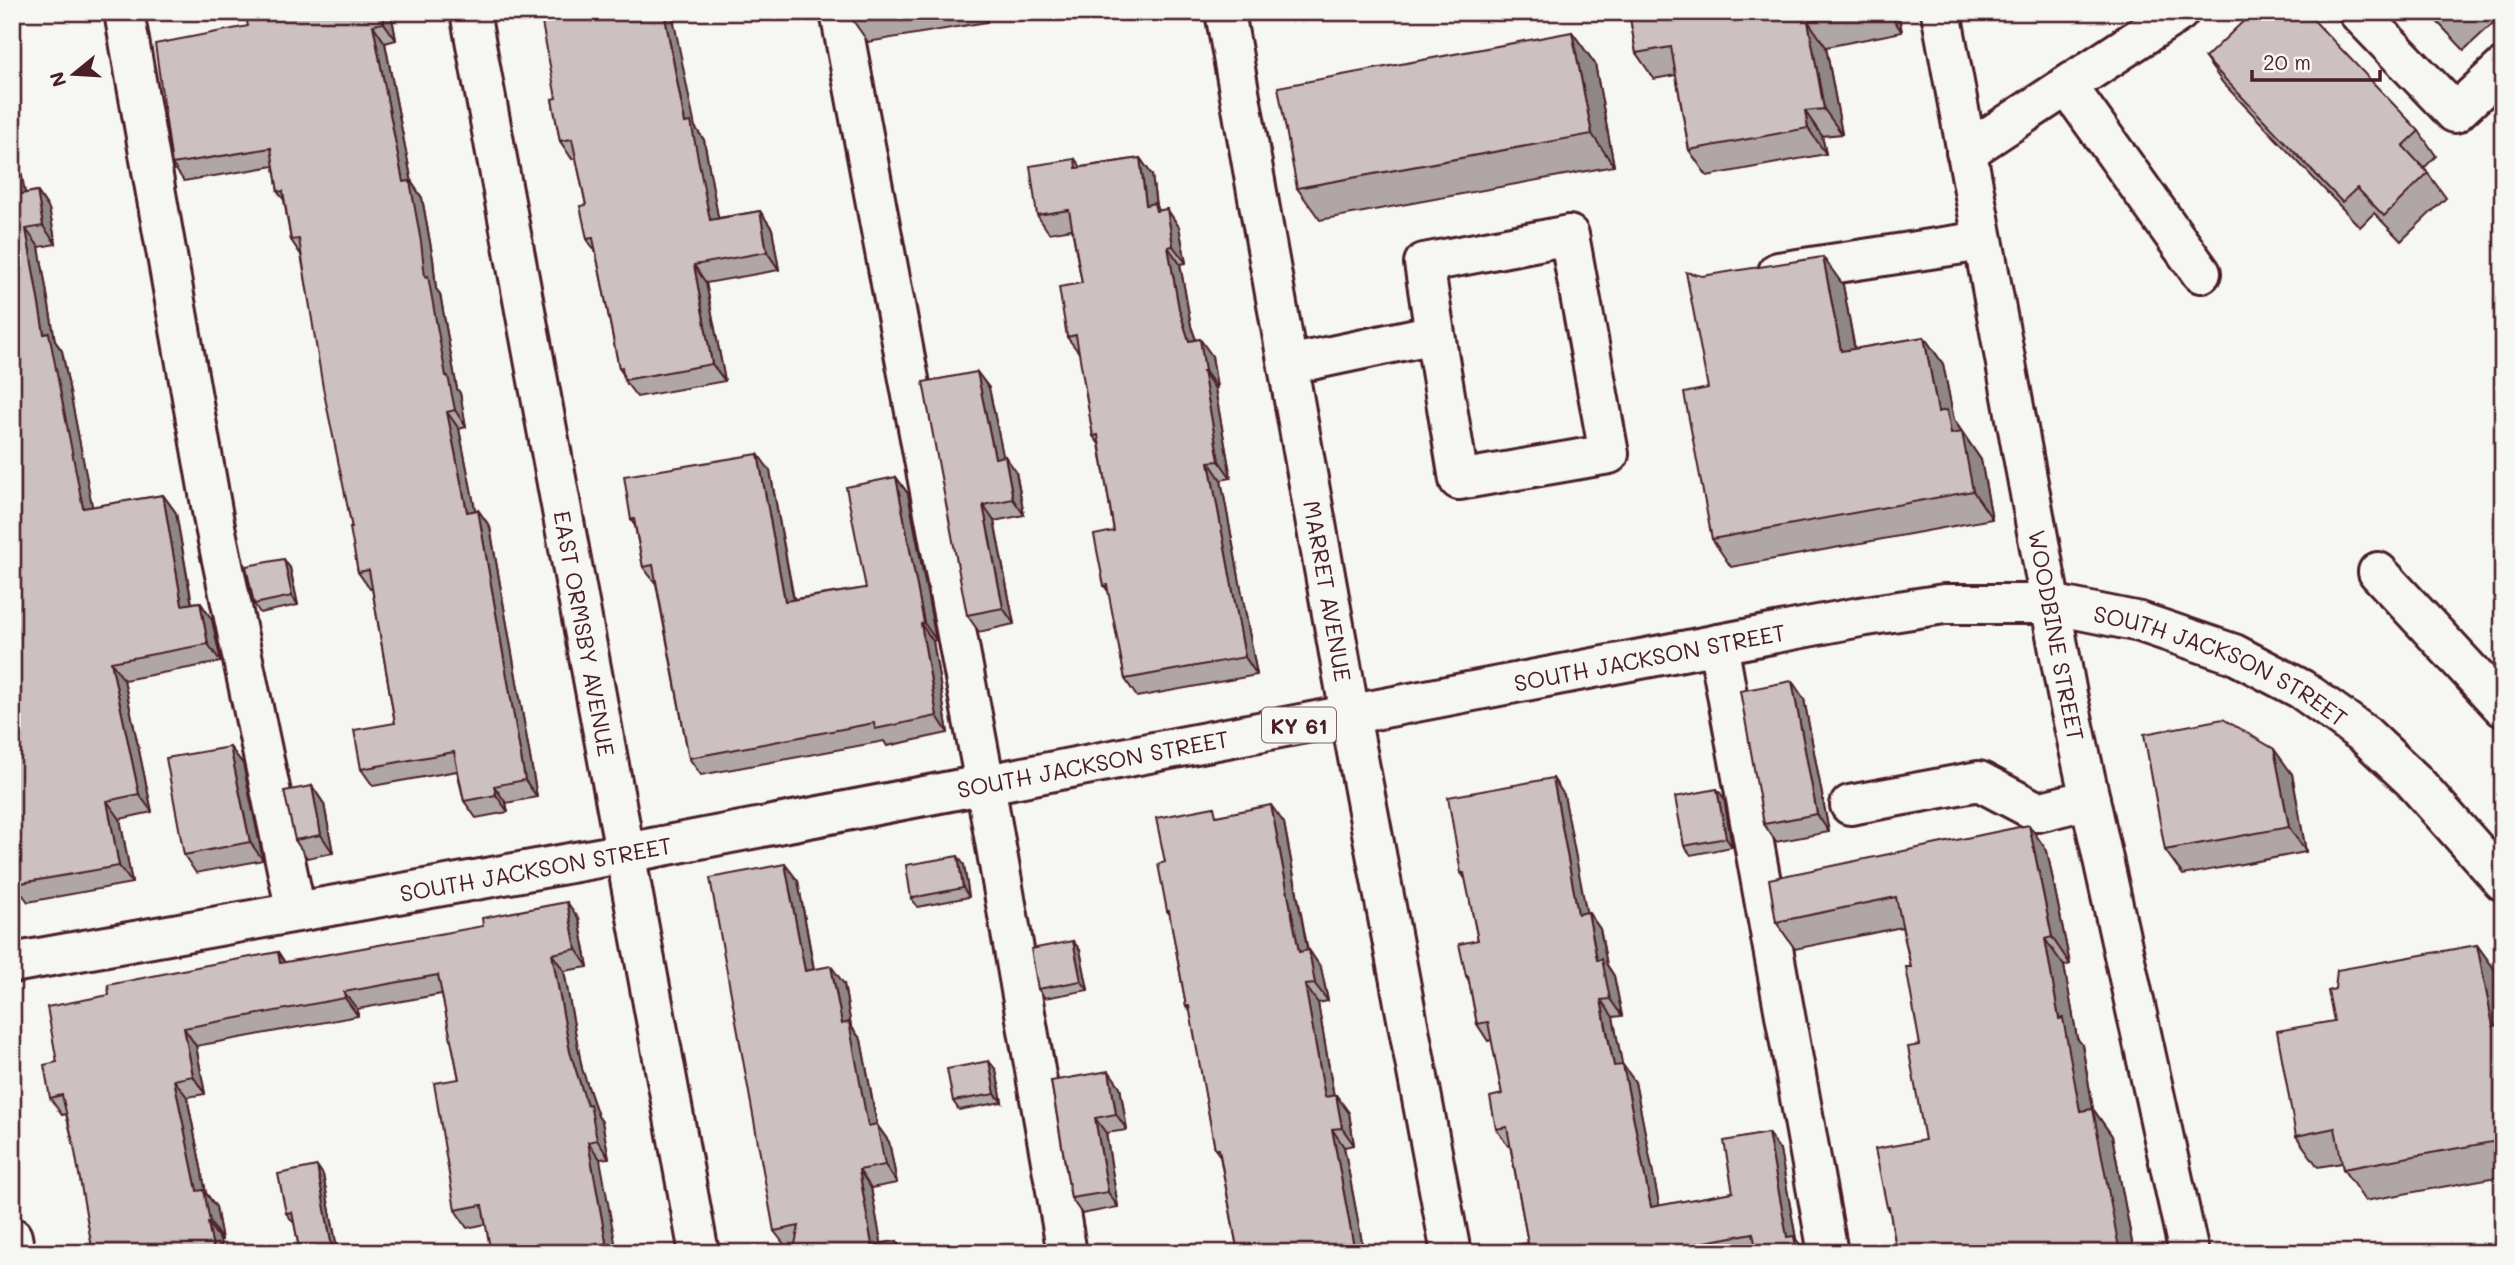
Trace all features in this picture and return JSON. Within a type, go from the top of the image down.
[{"type":"street","points":[[124,12],[214,522],[296,912]]},
{"type":"street","name":"EAST ORMSBY AVENUE","points":[[470,12],[699,1253]]},
{"type":"street","points":[[840,12],[985,784],[1067,1253]]},
{"type":"street","name":"MARRET AVENUE","points":[[1225,12],[1350,715],[1451,1253]]},
{"type":"street","name":"WOODBINE STREET","points":[[1941,12],[2067,694],[2189,1253]]},
{"type":"street","points":[[1966,152],[2179,12]]},
{"type":"street","points":[[2358,12],[2455,113],[2503,68]]},
{"type":"street","points":[[2068,87],[2201,274]]},
{"type":"street","points":[[1569,235],[1609,454],[1459,480],[1435,334],[1424,263],[1569,235]]},
{"type":"street","points":[[1745,277],[1983,241]]},
{"type":"street","points":[[1288,365],[1435,334]]},
{"type":"street","points":[[2378,572],[2503,707]]},
{"type":"street","name":"SOUTH JACKSON STREET","points":[[12,963],[626,853],[1860,617],[1944,604],[2050,604],[2159,628],[2234,654],[2301,689],[2375,744],[2414,781],[2503,881]]},
{"type":"street","points":[[1718,644],[1828,1253]]},
{"type":"street","points":[[1850,805],[1979,781],[2038,812],[2091,799]]},
{"type":"street","points":[[12,1237],[15,1253]]},
{"type":"building","points":[[245,12],[382,12],[384,23],[373,25],[403,182],[410,181],[425,277],[428,276],[446,376],[455,410],[447,412],[467,512],[478,510],[525,780],[494,786],[496,795],[464,801],[454,752],[361,769],[354,730],[395,723],[369,570],[358,572],[352,528],[323,388],[299,239],[291,240],[283,191],[278,192],[271,148],[172,164],[155,44],[248,26]]},
{"type":"building","points":[[540,12],[664,12],[685,123],[691,122],[710,220],[760,211],[767,252],[694,265],[712,364],[624,380],[622,367],[619,368],[593,238],[587,239],[580,206],[586,205],[572,139],[560,141],[552,99],[556,98]]},
{"type":"building","points":[[1629,12],[1857,12],[1808,21],[1824,109],[1805,111],[1808,128],[1689,150],[1671,47],[1636,53]]},
{"type":"building","points":[[2253,12],[2306,12],[2419,131],[2403,146],[2428,173],[2384,216],[2357,188],[2342,202],[2205,58]]},
{"type":"building","points":[[2436,12],[2448,12],[2442,18]]},
{"type":"building","points":[[1572,32],[1592,134],[1297,188],[1278,87]]},
{"type":"building","points":[[1140,158],[1146,205],[1154,203],[1156,211],[1167,209],[1173,246],[1168,247],[1179,309],[1189,341],[1200,339],[1219,461],[1209,462],[1245,657],[1125,679],[1107,585],[1104,586],[1094,535],[1114,531],[1098,435],[1093,436],[1076,335],[1067,337],[1059,287],[1082,283],[1069,210],[1037,215],[1030,166],[1075,159],[1076,168]]},
{"type":"building","points":[[12,174],[16,195],[37,191],[43,226],[26,229],[44,334],[49,333],[83,508],[163,495],[182,605],[200,602],[208,644],[111,662],[139,794],[107,801],[119,866],[15,884],[12,867]]},
{"type":"building","points":[[1823,257],[1841,351],[1924,337],[1938,412],[1947,410],[1951,434],[1962,432],[1973,491],[1712,539],[1684,393],[1708,388],[1686,272],[1702,276]]},
{"type":"building","points":[[977,372],[995,458],[1005,456],[1013,499],[983,505],[1003,608],[967,615],[923,382]]},
{"type":"building","points":[[758,454],[785,601],[866,588],[846,487],[896,477],[924,623],[921,624],[937,716],[875,729],[874,723],[689,758],[653,565],[643,567],[634,519],[631,520],[624,476]]},
{"type":"building","points":[[284,559],[292,596],[254,604],[246,566]]},
{"type":"building","points":[[1792,681],[1817,814],[1764,824],[1740,691]]},
{"type":"building","points":[[2223,719],[2274,749],[2289,827],[2165,850],[2144,734]]},
{"type":"building","points":[[230,747],[250,842],[184,855],[166,758]]},
{"type":"building","points":[[1553,778],[1578,914],[1588,912],[1597,960],[1602,959],[1610,999],[1601,1000],[1607,1033],[1614,1066],[1623,1065],[1651,1207],[1733,1192],[1724,1141],[1768,1133],[1787,1237],[1794,1236],[1797,1253],[1757,1253],[1753,1233],[1658,1251],[1659,1253],[1521,1253],[1519,1244],[1528,1243],[1507,1127],[1496,1129],[1490,1097],[1502,1094],[1488,1022],[1477,1024],[1459,944],[1478,940],[1464,873],[1461,873],[1448,797]]},
{"type":"building","points":[[312,786],[321,835],[295,840],[284,791]]},
{"type":"building","points":[[1717,789],[1726,838],[1684,846],[1675,797]]},
{"type":"building","points":[[1271,805],[1299,952],[1309,950],[1315,984],[1305,985],[1325,1097],[1336,1095],[1342,1128],[1332,1129],[1355,1253],[1238,1253],[1219,1149],[1215,1149],[1189,1006],[1186,1006],[1158,864],[1165,862],[1156,818],[1214,807],[1216,816]]},
{"type":"building","points":[[2029,825],[2052,937],[2045,939],[2059,1019],[2063,1018],[2080,1111],[2093,1109],[2120,1253],[1897,1253],[1875,1149],[1925,1140],[1908,1047],[1920,1045],[1906,967],[1911,967],[1896,897],[1776,922],[1769,879]]},
{"type":"building","points":[[958,856],[963,888],[911,898],[906,865]]},
{"type":"building","points":[[785,864],[805,971],[831,966],[842,1024],[849,1022],[868,1126],[877,1124],[885,1165],[859,1170],[872,1245],[897,1241],[899,1253],[793,1253],[799,1226],[774,1231],[710,878]]},
{"type":"building","points":[[567,902],[576,949],[552,954],[570,1052],[587,1105],[590,1104],[597,1140],[588,1142],[608,1253],[491,1253],[482,1205],[455,1210],[434,1083],[459,1079],[438,975],[344,992],[345,998],[184,1028],[193,1076],[174,1080],[197,1191],[204,1190],[214,1253],[93,1253],[62,1095],[50,1098],[44,1065],[57,1062],[47,1007],[109,995],[108,985],[202,966],[278,952],[280,963],[483,926],[482,918]]},
{"type":"building","points":[[1073,941],[1081,981],[1038,989],[1031,949]]},
{"type":"building","points":[[2477,945],[2493,1026],[2503,1024],[2503,1140],[2343,1169],[2335,1128],[2296,1136],[2277,1031],[2334,1021],[2328,991],[2335,989],[2337,970]]},
{"type":"building","points":[[989,1061],[995,1094],[953,1101],[947,1069]]},
{"type":"building","points":[[1109,1071],[1116,1114],[1095,1118],[1108,1192],[1071,1198],[1051,1081]]},
{"type":"building","points":[[317,1166],[333,1253],[300,1253],[292,1212],[286,1213],[278,1174]]}]
